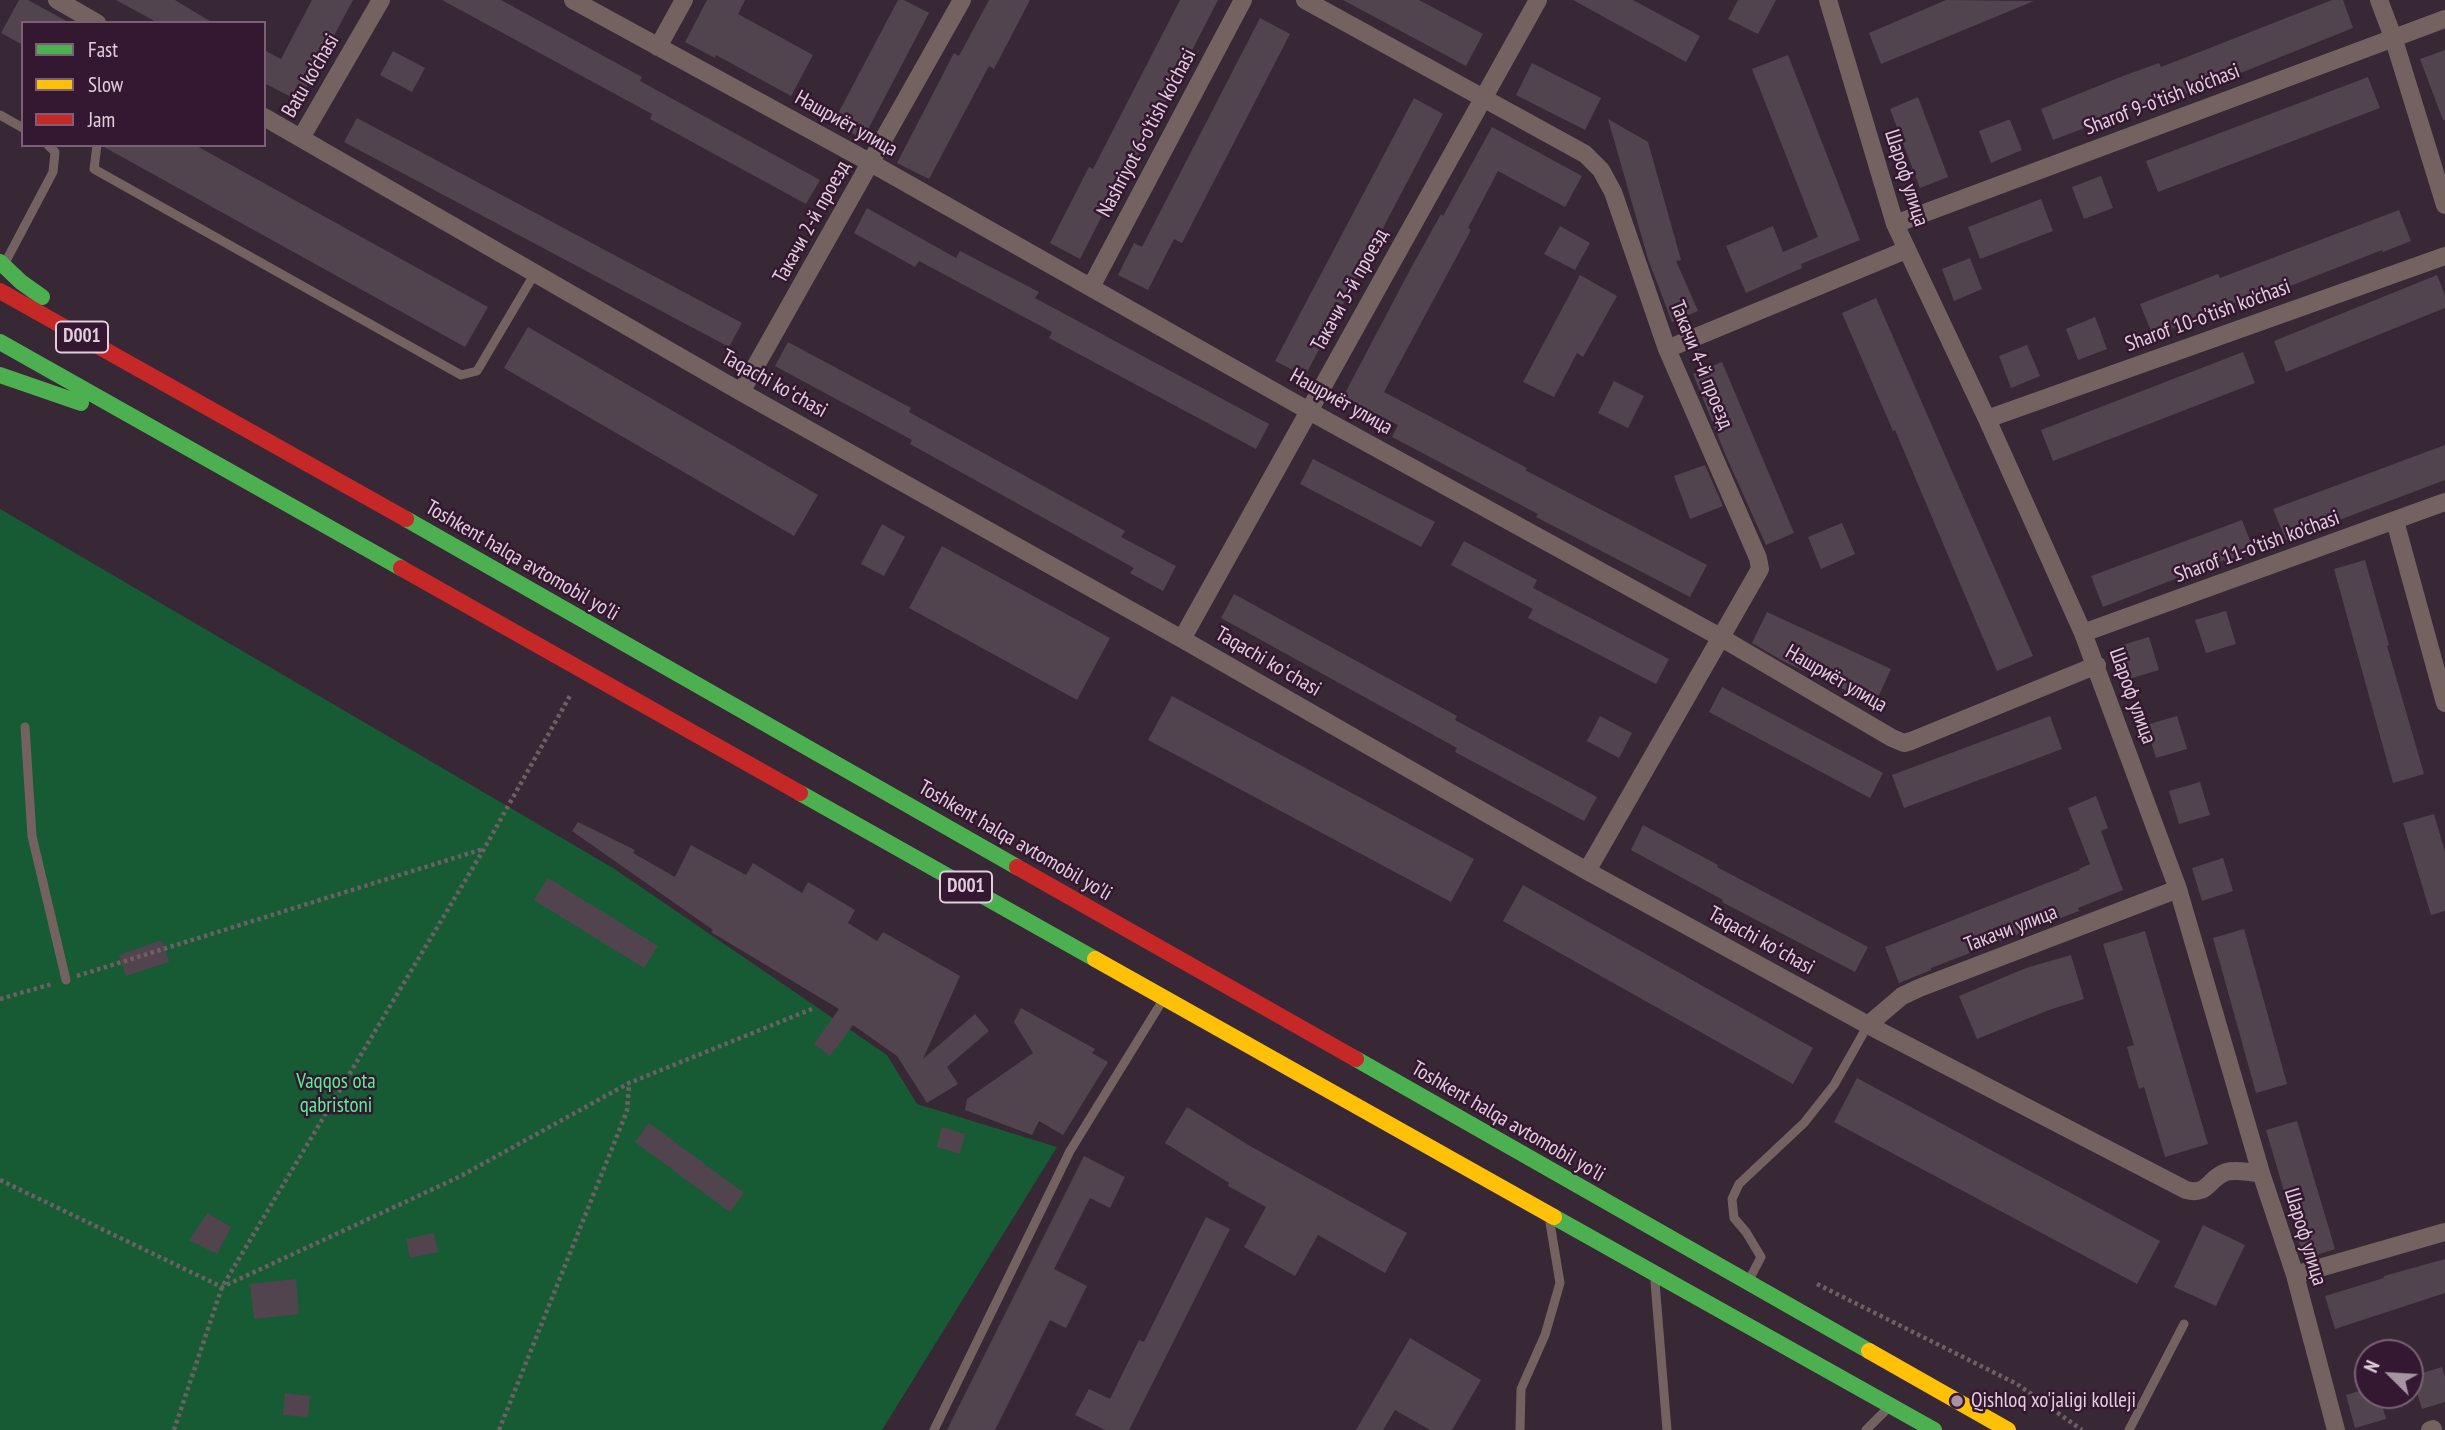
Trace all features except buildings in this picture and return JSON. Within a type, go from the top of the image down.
[{"type":"highway","points":[[2,264],[21,282],[164,382]]},
{"type":"highway","name":"Toshkent halqa avtomobil yo'li","points":[[0,291],[164,382],[303,466],[1448,1135],[1548,1214],[1934,1430]]},
{"type":"highway","name":"Toshkent halqa avtomobil yo'li","points":[[0,342],[145,423],[286,497],[584,672],[1164,998],[1748,1283],[2008,1430]]},
{"type":"highway","points":[[0,375],[145,423]]},
{"type":"street","points":[[57,0],[94,21]]},
{"type":"street","name":"Batu ko'chasi","points":[[301,138],[381,0]]},
{"type":"street","name":"Нашриёт улица","points":[[573,0],[871,163],[1309,411],[1720,637],[1904,743],[2097,665]]},
{"type":"street","points":[[658,47],[684,0]]},
{"type":"street","name":"Такачи 2-й проезд","points":[[741,393],[962,0]]},
{"type":"street","name":"Nashriyot 6-o'tish ko'chasi","points":[[1091,287],[1243,0]]},
{"type":"street","name":"Такачи 4-й проезд","points":[[1305,0],[1585,154],[1601,170],[1614,192],[1667,349],[1761,565],[1587,871]]},
{"type":"street","name":"Такачи 3-й проезд","points":[[1182,639],[1538,0]]},
{"type":"street","name":"Шароф улица","points":[[1828,0],[1895,224],[1987,419],[2097,665],[2178,889],[2261,1174],[2295,1275],[2336,1430]]},
{"type":"street","points":[[2379,0],[2445,205]]},
{"type":"street","name":"Sharof 9-o'tish ko'chasi","points":[[1895,224],[2445,19]]},
{"type":"street","name":"Taqachi koʻchasi","points":[[266,118],[741,393],[1182,639],[1587,871],[1868,1025],[2186,1189],[2196,1192],[2203,1190],[2223,1173],[2231,1171],[2261,1174]]},
{"type":"street","points":[[1667,349],[1906,250]]},
{"type":"street","name":"Sharof 10-o'tish ko'chasi","points":[[1987,419],[2445,256]]},
{"type":"street","name":"Sharof 11-o'tish ko'chasi","points":[[2083,633],[2445,502]]},
{"type":"street","points":[[2395,521],[2445,704]]},
{"type":"street","name":"Такачи улица","points":[[1868,1025],[1902,996],[1919,988],[2178,889]]},
{"type":"street","points":[[2295,1275],[2445,1232]]},
{"type":"lane","points":[[0,114],[21,127]]},
{"type":"lane","points":[[2,264],[53,172],[55,152],[50,147]]},
{"type":"lane","points":[[97,147],[94,169],[461,375],[477,371],[535,273]]},
{"type":"lane","points":[[25,727],[32,836],[66,980]]},
{"type":"lane","points":[[934,1430],[1070,1151],[1164,998]]},
{"type":"lane","points":[[1748,1283],[1761,1257],[1734,1218],[1732,1199],[1739,1184],[1804,1123],[1834,1085],[1868,1025]]},
{"type":"lane","points":[[1520,1430],[1521,1389],[1545,1335],[1560,1283],[1548,1214]]},
{"type":"lane","points":[[1654,1273],[1667,1430]]},
{"type":"lane","points":[[2129,1430],[2184,1324]]},
{"type":"lane","points":[[1866,1430],[1891,1406]]},
{"type":"path","points":[[174,1430],[222,1287],[484,849],[584,672]]},
{"type":"path","points":[[0,999],[484,849]]},
{"type":"path","points":[[222,1287],[459,1177],[629,1083],[813,1009]]},
{"type":"path","points":[[499,1430],[627,1111],[629,1083]]},
{"type":"path","points":[[0,1180],[222,1287]]},
{"type":"path","points":[[1816,1284],[2017,1384],[2082,1430]]},
{"type":"green space","name":"Vaqqos ota qabristoni","points":[[0,509],[613,868],[887,1055],[917,1104],[1057,1147],[882,1430],[0,1430]]},
{"type":"traffic: fast","points":[[0,262],[42,297]]},
{"type":"traffic: fast","points":[[0,342],[401,568]]},
{"type":"traffic: fast","points":[[0,375],[81,403]]},
{"type":"traffic: fast","points":[[406,519],[1017,867]]},
{"type":"traffic: fast","points":[[800,793],[1095,959]]},
{"type":"traffic: fast","points":[[1356,1059],[1869,1351]]},
{"type":"traffic: fast","points":[[1554,1217],[1934,1430]]},
{"type":"traffic: slow","points":[[1095,959],[1554,1217]]},
{"type":"traffic: slow","points":[[1869,1351],[2008,1430]]},
{"type":"traffic: jam","points":[[0,291],[406,519]]},
{"type":"traffic: jam","points":[[401,568],[800,793]]},
{"type":"traffic: jam","points":[[1017,867],[1356,1059]]},
{"type":"place","name":"Qishloq xo'jaligi kolleji","points":[[1957,1401]]}]
